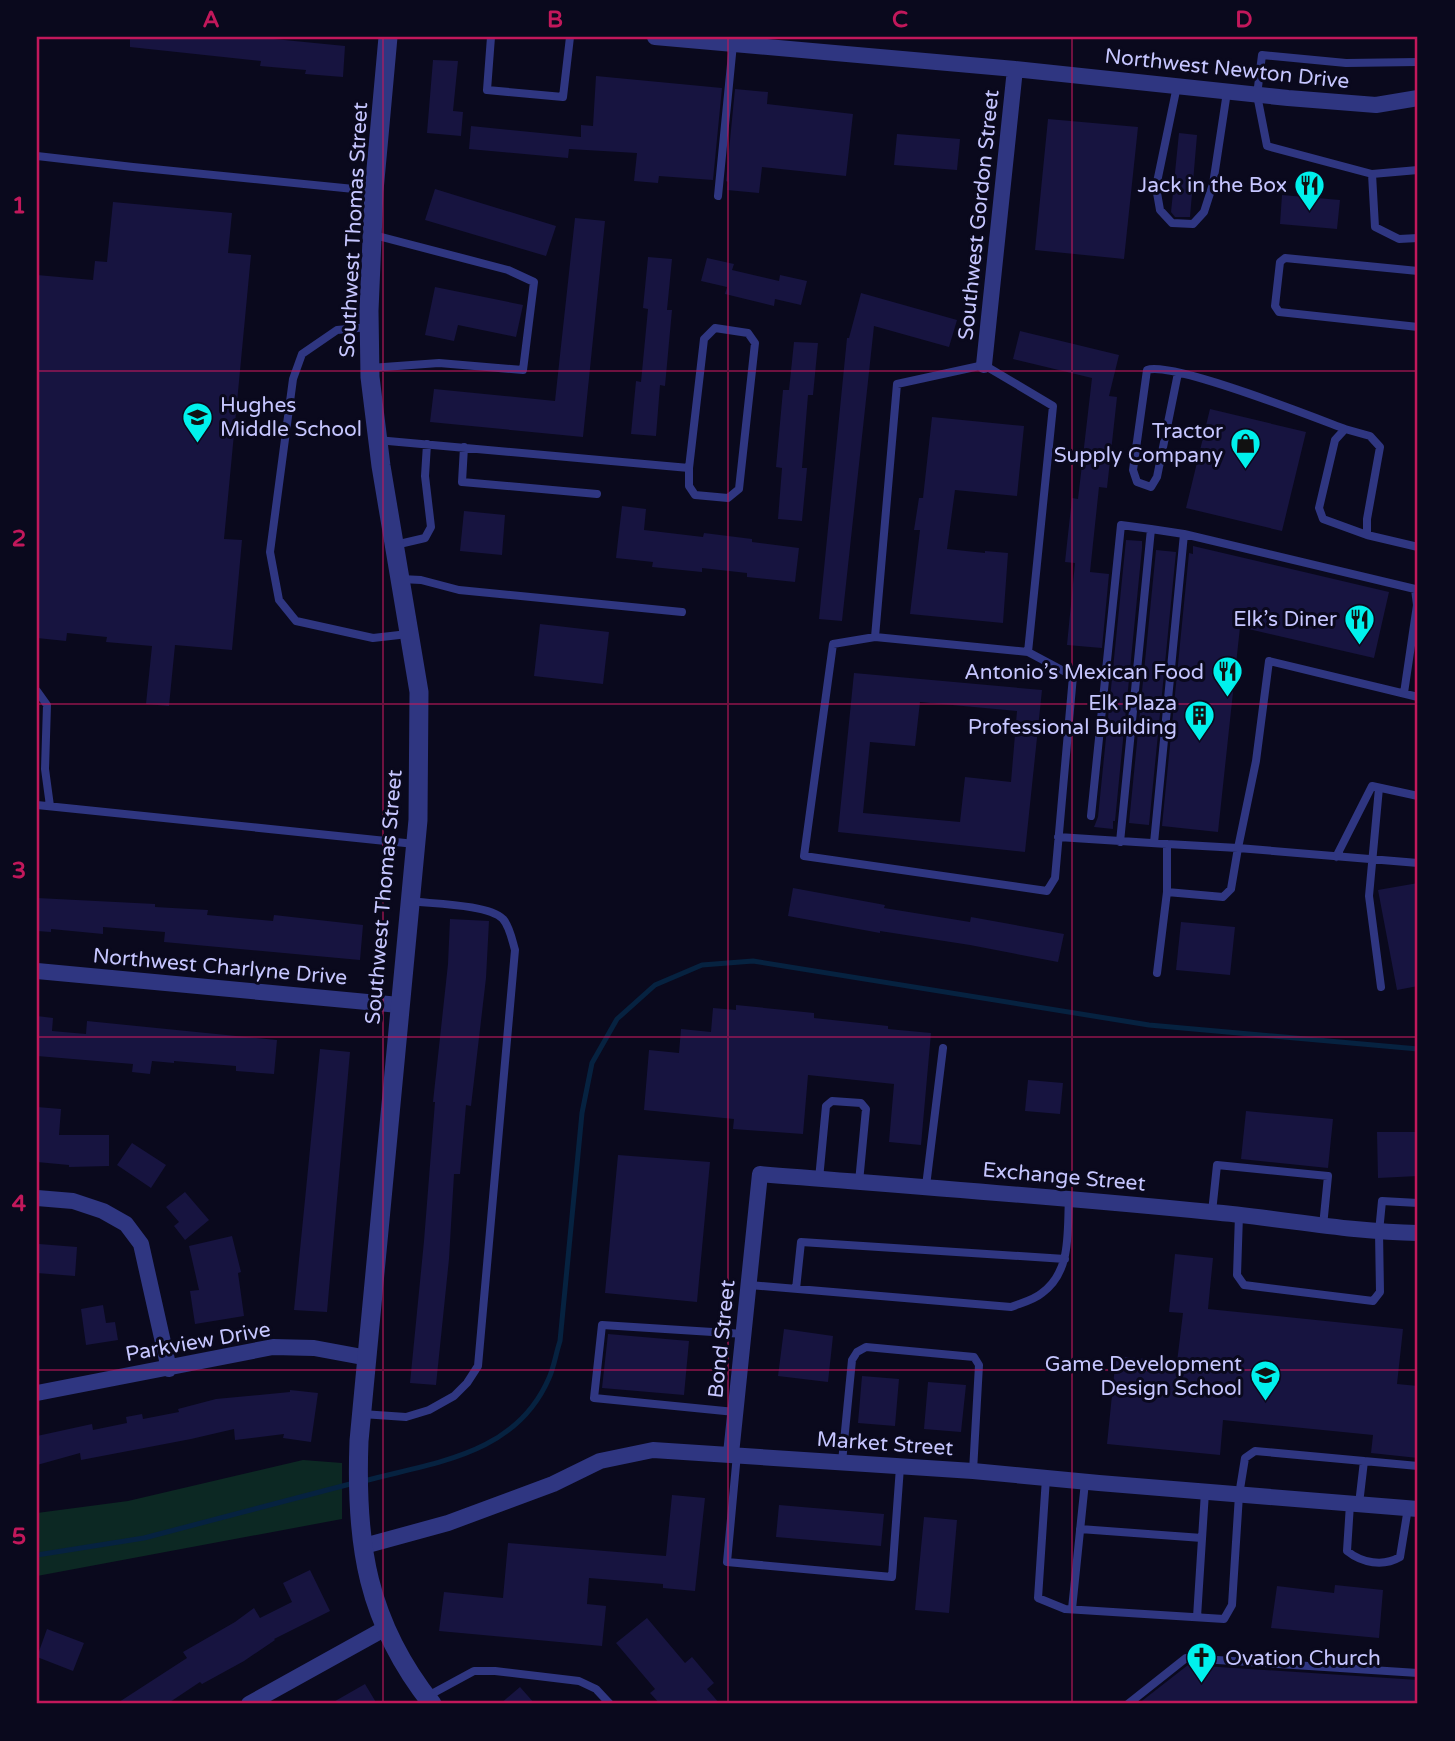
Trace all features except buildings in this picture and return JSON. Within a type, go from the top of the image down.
[{"type":"street","name":"Southwest Thomas Street","points":[[388,37],[374,191],[370,368],[377,440],[419,692],[418,820],[362,1414],[358,1511],[368,1580],[384,1629],[403,1664],[429,1701]]},
{"type":"street","name":"Northwest Newton Drive","points":[[655,37],[1376,105],[1418,98]]},
{"type":"street","name":"Southwest Gordon Street","points":[[985,365],[1015,69]]},
{"type":"street","name":"Northwest Charlyne Drive","points":[[37,971],[399,1005]]},
{"type":"street","name":"Exchange Street","points":[[755,1229],[760,1174],[926,1186],[1212,1212],[1379,1232],[1418,1233]]},
{"type":"street","points":[[37,1198],[73,1201],[103,1211],[126,1224],[141,1244],[169,1369]]},
{"type":"street","name":"Bond Street","points":[[734,1454],[735,1412],[755,1229]]},
{"type":"street","name":"Parkview Drive","points":[[37,1393],[273,1348],[314,1348],[368,1358]]},
{"type":"street","name":"Market Street","points":[[364,1546],[449,1523],[553,1484],[600,1461],[653,1450],[973,1471],[1413,1509]]},
{"type":"street","points":[[249,1704],[384,1629]]},
{"type":"lane","points":[[491,37],[487,90],[563,97],[570,37]]},
{"type":"lane","points":[[718,196],[733,44]]},
{"type":"lane","points":[[1418,62],[1346,63],[1262,55],[1257,95],[1267,146],[1371,174],[1418,170]]},
{"type":"lane","points":[[1177,86],[1156,187],[1160,210],[1172,223],[1193,224],[1204,212],[1213,184],[1227,92]]},
{"type":"lane","points":[[37,156],[374,191]]},
{"type":"lane","points":[[1371,174],[1375,227],[1399,239],[1418,238]]},
{"type":"lane","points":[[370,368],[439,363],[523,370],[534,282],[508,270],[373,235]]},
{"type":"lane","points":[[1418,271],[1285,258],[1280,262],[1275,306],[1279,312],[1418,327]]},
{"type":"lane","points":[[369,327],[337,330],[302,354],[293,379],[270,552],[279,600],[296,621],[373,638],[410,634]]},
{"type":"lane","points":[[715,328],[748,333],[755,343],[739,489],[728,498],[695,495],[689,486],[689,468],[704,339],[715,328]]},
{"type":"lane","points":[[875,637],[897,384],[985,365],[1053,406],[1028,652]]},
{"type":"lane","points":[[1178,373],[1157,477],[1151,487],[1137,482],[1133,470],[1147,370],[1156,367],[1178,373],[1242,391],[1370,436],[1380,447],[1367,519],[1367,535]]},
{"type":"lane","points":[[1345,429],[1335,440],[1319,508],[1323,519],[1367,535],[1418,547]]},
{"type":"lane","points":[[377,440],[689,468]]},
{"type":"lane","points":[[395,545],[425,538],[431,527],[425,476],[427,443]]},
{"type":"lane","points":[[464,447],[462,482],[597,494]]},
{"type":"lane","points":[[1091,816],[1121,525],[1184,534],[1415,589],[1417,605],[1404,693]]},
{"type":"lane","points":[[1120,842],[1151,529]]},
{"type":"lane","points":[[1154,843],[1184,534]]},
{"type":"lane","points":[[401,579],[421,580],[459,590],[682,612]]},
{"type":"lane","points":[[875,637],[1028,652],[1073,676],[1055,878],[1047,891],[804,856],[833,644],[875,637]]},
{"type":"lane","points":[[1167,892],[1223,897],[1231,890],[1256,761],[1269,661],[1418,696]]},
{"type":"lane","points":[[37,691],[47,705],[45,769],[50,806]]},
{"type":"lane","points":[[1336,857],[1372,786],[1418,796]]},
{"type":"lane","points":[[1379,788],[1369,896],[1381,987]]},
{"type":"lane","points":[[37,805],[415,844]]},
{"type":"lane","points":[[1058,837],[1418,863]]},
{"type":"lane","points":[[1157,973],[1167,892],[1167,844]]},
{"type":"lane","points":[[362,1414],[406,1417],[429,1410],[454,1395],[467,1383],[478,1366],[487,1272],[515,950],[510,931],[502,918],[494,914],[485,910],[409,901]]},
{"type":"lane","points":[[926,1186],[943,1048]]},
{"type":"lane","points":[[819,1179],[826,1106],[832,1101],[861,1103],[866,1109],[859,1182]]},
{"type":"lane","points":[[1212,1212],[1217,1165],[1328,1176],[1323,1226]]},
{"type":"lane","points":[[749,1285],[1011,1307],[1042,1294],[1060,1275],[1065,1259],[1069,1199]]},
{"type":"lane","points":[[1239,1215],[1237,1275],[1244,1285],[1373,1301],[1380,1292],[1379,1232],[1382,1201],[1418,1203]]},
{"type":"lane","points":[[796,1289],[801,1242],[1065,1259]]},
{"type":"lane","points":[[735,1412],[594,1398],[599,1349],[602,1325],[744,1334]]},
{"type":"lane","points":[[842,1462],[852,1360],[857,1352],[866,1347],[974,1357],[979,1365],[973,1471]]},
{"type":"lane","points":[[1046,1478],[1038,1598],[1065,1609],[1224,1619],[1232,1605],[1239,1494],[1245,1458],[1255,1451],[1418,1466]]},
{"type":"lane","points":[[734,1454],[727,1562],[892,1577],[900,1467]]},
{"type":"lane","points":[[1364,1461],[1347,1551],[1360,1561],[1391,1562],[1400,1557],[1413,1509]]},
{"type":"lane","points":[[1072,1609],[1085,1482]]},
{"type":"lane","points":[[1197,1617],[1205,1492]]},
{"type":"lane","points":[[1080,1529],[1202,1538]]},
{"type":"lane","points":[[1128,1704],[1186,1658],[1418,1673]]},
{"type":"lane","points":[[429,1701],[474,1671],[495,1671],[579,1681],[596,1689],[610,1704]]},
{"type":"green space","points":[[303,1460],[342,1463],[342,1519],[37,1576],[37,1513],[128,1501]]},
{"type":"waterway","points":[[364,1481],[471,1451],[516,1424],[534,1404],[551,1374],[560,1341],[582,1113],[592,1063],[617,1019],[655,985],[702,965],[753,961],[1149,1025],[1418,1049]]},
{"type":"waterway","points":[[37,1555],[144,1538],[354,1483]]},
{"type":"place","name":"Jack in the Box","points":[[1310,212]]},
{"type":"place","name":"Hughes Middle School","points":[[197,444]]},
{"type":"place","name":"Tractor Supply Company","points":[[1246,470]]},
{"type":"place","name":"Elk’s Diner","points":[[1360,646]]},
{"type":"place","name":"Antonio’s Mexican Food","points":[[1227,699]]},
{"type":"place","name":"Elk Plaza Professional Building","points":[[1200,742]]},
{"type":"place","name":"Game Development Design School","points":[[1265,1403]]},
{"type":"place","name":"Ovation Church","points":[[1202,1685]]}]
